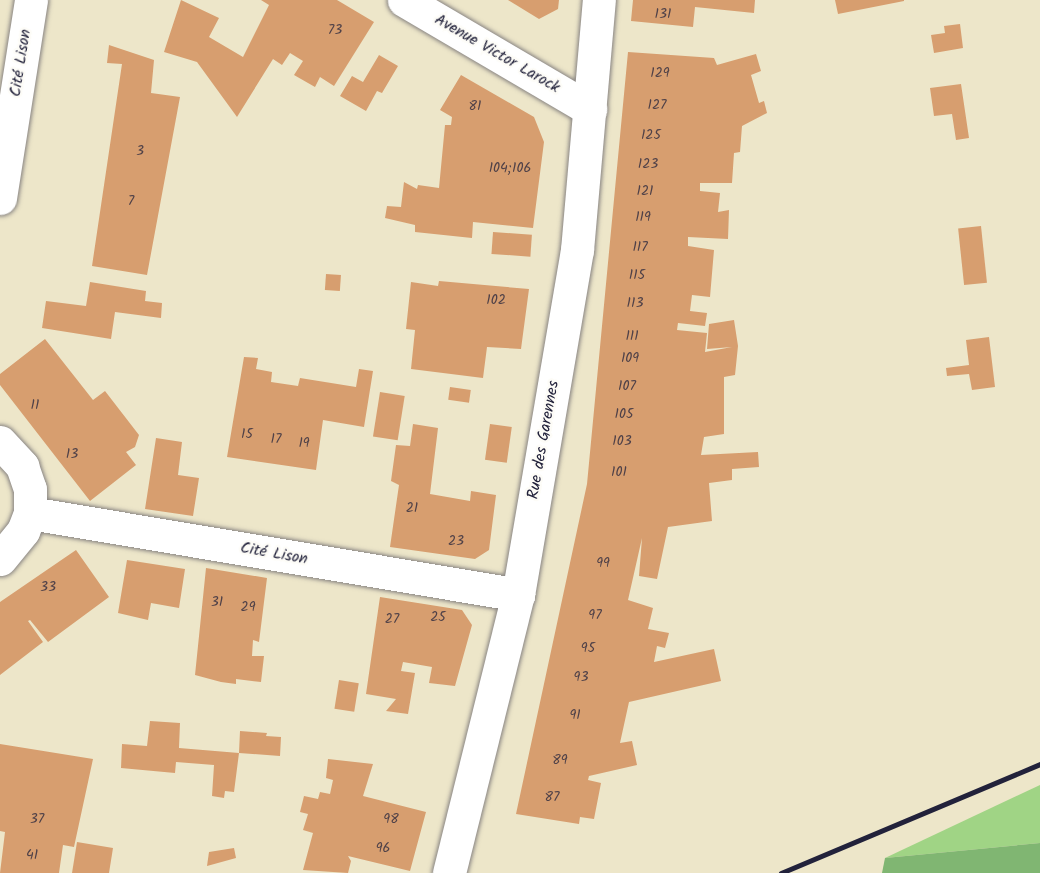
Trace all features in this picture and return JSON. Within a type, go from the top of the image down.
[{"type":"street","name":"Cité Lison","points":[[0,198],[31,0]]},
{"type":"street","name":"Avenue Victor Larock","points":[[404,0],[590,109]]},
{"type":"street","name":"Rue des Garennes","points":[[449,873],[518,595],[577,250],[599,0]]},
{"type":"street","points":[[0,442],[22,466],[30,489],[30,513],[13,548],[0,559]]},
{"type":"street","name":"Cité Lison","points":[[30,513],[518,595]]},
{"type":"green space","points":[[1040,785],[1040,843],[885,858]]},
{"type":"green space","points":[[1040,843],[1040,873],[882,873],[885,858]]},
{"type":"building","points":[[181,0],[219,18],[209,37],[243,57],[269,5],[261,0],[337,0],[374,22],[334,86],[320,77],[315,87],[294,75],[303,61],[290,53],[282,65],[273,59],[237,117],[197,62],[164,52]]},
{"type":"building","points":[[508,0],[559,0],[558,9],[539,19]]},
{"type":"building","points":[[633,0],[755,0],[754,13],[695,7],[693,27],[631,21]]},
{"type":"building","points":[[835,0],[904,0],[904,1],[838,14]]},
{"type":"building","points":[[960,24],[963,48],[934,53],[931,35],[945,33],[944,26]]},
{"type":"building","points":[[109,45],[154,60],[151,93],[180,97],[147,275],[92,266],[122,64],[107,63]]},
{"type":"building","points":[[628,52],[714,58],[717,65],[756,54],[761,71],[751,75],[759,103],[764,101],[767,113],[742,126],[740,152],[734,153],[732,183],[700,183],[700,191],[720,193],[718,212],[729,210],[728,239],[688,237],[688,246],[714,250],[710,297],[692,295],[690,311],[707,313],[705,326],[678,323],[677,330],[707,333],[705,352],[732,347],[707,349],[709,324],[734,320],[738,346],[735,375],[724,377],[724,434],[704,437],[701,455],[758,452],[759,467],[732,469],[732,480],[709,483],[712,521],[668,527],[657,579],[639,576],[642,538],[628,600],[653,608],[648,629],[669,633],[665,648],[657,646],[654,662],[714,649],[721,681],[629,702],[620,743],[632,741],[637,765],[589,776],[588,780],[601,783],[594,819],[580,817],[579,824],[516,814],[587,484]]},
{"type":"building","points":[[379,55],[398,66],[382,93],[377,91],[366,111],[340,96],[352,76],[363,82]]},
{"type":"building","points":[[461,75],[534,117],[544,142],[533,228],[473,222],[472,238],[415,232],[415,225],[385,218],[387,206],[401,207],[404,182],[417,189],[418,185],[439,188],[445,125],[451,125],[452,117],[440,110]]},
{"type":"building","points":[[961,84],[969,138],[956,140],[952,114],[934,116],[930,88]]},
{"type":"building","points":[[981,226],[987,283],[964,285],[958,228]]},
{"type":"building","points":[[493,232],[532,235],[530,257],[491,254]]},
{"type":"building","points":[[326,274],[341,275],[340,291],[325,290]]},
{"type":"building","points":[[439,281],[529,289],[521,349],[487,347],[483,378],[411,369],[415,330],[406,329],[411,282],[438,286]]},
{"type":"building","points":[[90,282],[146,291],[145,301],[162,303],[161,318],[115,312],[111,339],[42,328],[46,301],[86,306]]},
{"type":"building","points":[[989,337],[995,387],[972,390],[969,374],[947,376],[946,368],[969,365],[966,340]]},
{"type":"building","points":[[45,339],[93,400],[105,391],[139,435],[135,447],[126,452],[136,465],[90,501],[0,385],[0,374]]},
{"type":"building","points":[[244,357],[258,358],[256,369],[272,372],[271,382],[298,386],[300,378],[356,387],[359,369],[373,371],[364,427],[323,420],[316,470],[227,457]]},
{"type":"building","points":[[450,387],[471,390],[469,403],[448,400]]},
{"type":"building","points":[[380,392],[405,396],[398,440],[373,436]]},
{"type":"building","points":[[413,424],[438,428],[430,494],[470,501],[471,491],[496,495],[489,550],[475,559],[390,547],[399,485],[391,481],[396,445],[410,446]]},
{"type":"building","points":[[490,424],[512,427],[507,463],[485,460]]},
{"type":"building","points":[[156,438],[182,442],[178,475],[199,478],[193,516],[145,509]]},
{"type":"building","points":[[76,550],[109,597],[48,642],[30,620],[28,621],[43,642],[0,675],[0,602]]},
{"type":"building","points":[[127,560],[185,569],[179,608],[151,603],[148,620],[118,613]]},
{"type":"building","points":[[206,568],[267,578],[259,642],[253,640],[252,656],[264,656],[261,682],[236,679],[236,684],[195,675]]},
{"type":"building","points":[[380,597],[462,610],[472,625],[455,686],[429,683],[432,667],[403,662],[401,671],[415,673],[408,714],[386,711],[396,699],[366,694]]},
{"type":"building","points":[[339,680],[359,683],[354,712],[334,709]]},
{"type":"building","points":[[150,721],[180,723],[179,748],[239,753],[234,792],[225,791],[224,798],[212,796],[214,765],[176,762],[175,773],[121,768],[122,744],[147,746]]},
{"type":"building","points":[[240,731],[267,733],[266,736],[281,737],[280,756],[239,753]]},
{"type":"building","points":[[0,744],[93,759],[74,847],[63,845],[59,873],[0,873],[5,832],[0,831]]},
{"type":"building","points":[[328,759],[373,764],[363,796],[426,812],[410,871],[348,856],[351,861],[348,873],[303,870],[313,833],[303,830],[308,814],[300,812],[304,796],[318,799],[320,792],[330,794],[333,780],[326,778]]},
{"type":"building","points":[[77,842],[113,848],[109,873],[72,873]]},
{"type":"building","points":[[234,848],[236,858],[207,866],[209,852]]},
{"type":"railway","points":[[781,873],[1040,764]]}]
